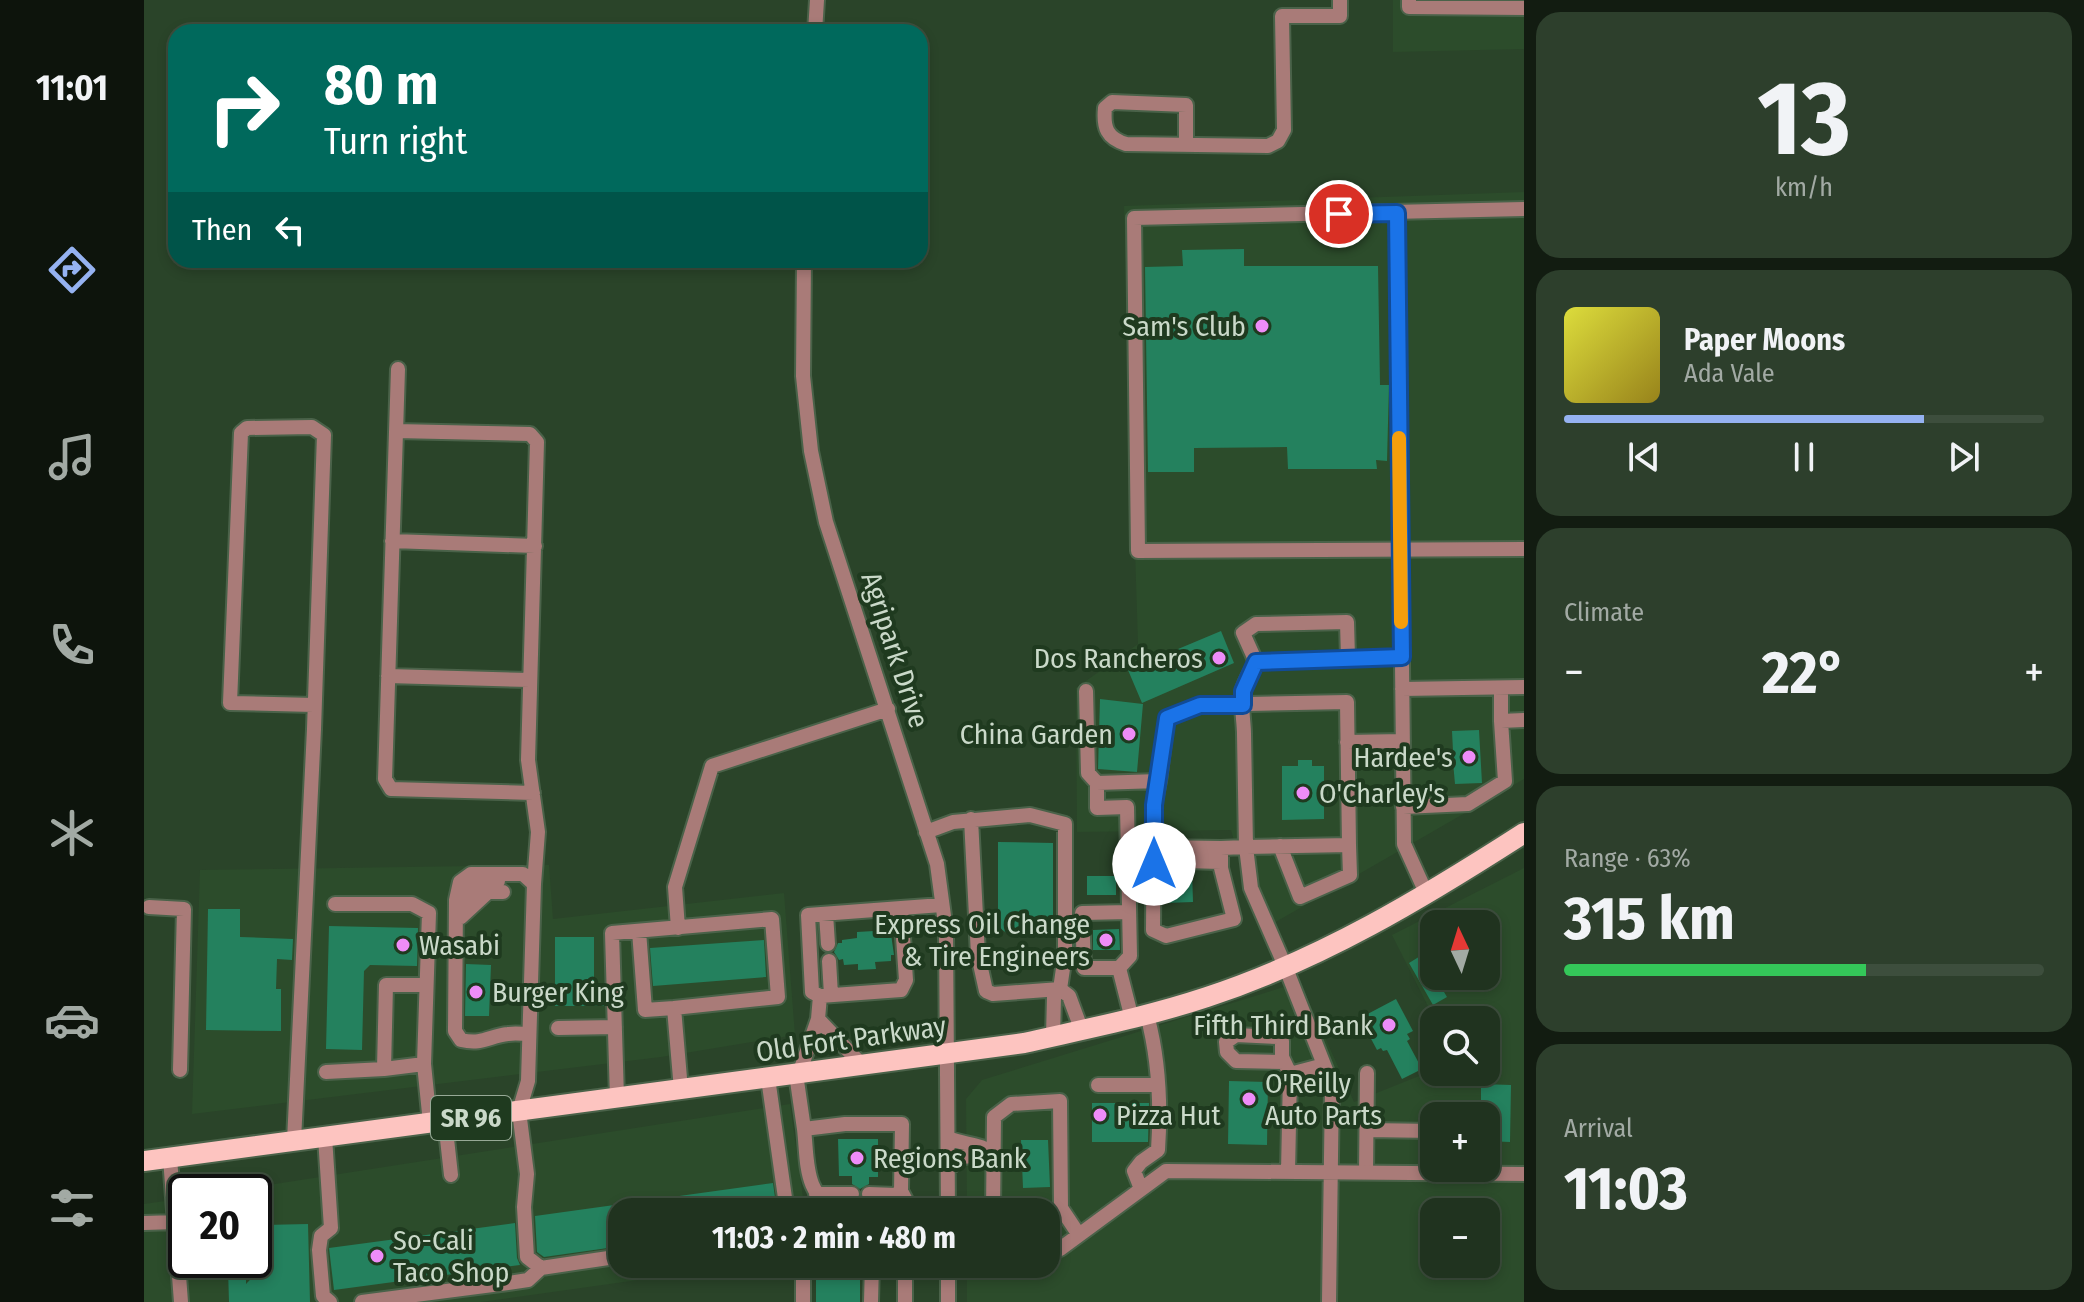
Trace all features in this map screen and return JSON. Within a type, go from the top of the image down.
[{"type":"main road","name":"Old Fort Parkway","points":[[144,1161],[949,1054],[1082,1031],[1208,997],[1285,966],[1427,895],[1524,833]]},
{"type":"street","points":[[816,24],[817,0]]},
{"type":"street","points":[[1186,145],[1186,105],[1112,102],[1105,108],[1103,122],[1108,135],[1126,144],[1186,145],[1268,146],[1278,141],[1284,130],[1282,16],[1340,16],[1340,0]]},
{"type":"street","points":[[1409,0],[1409,7],[1524,8]]},
{"type":"street","points":[[1524,209],[1134,218],[1138,551],[1524,549]]},
{"type":"street","points":[[1397,213],[1404,844],[1427,895]]},
{"type":"street","name":"Agripark Drive","points":[[804,268],[803,376],[811,451],[826,522],[937,864],[946,931],[948,1198]]},
{"type":"street","points":[[398,369],[385,779],[391,789],[533,793]]},
{"type":"street","points":[[294,1141],[314,705],[324,435],[312,427],[247,428],[241,433],[230,703],[314,705]]},
{"type":"street","points":[[396,431],[530,434],[537,442],[528,760],[538,832],[528,1081],[519,1111],[527,1174],[524,1207],[527,1257],[541,1268]]},
{"type":"street","points":[[392,541],[535,546]]},
{"type":"street","points":[[1329,1302],[1332,1085],[1251,888],[1246,847],[1243,691],[1256,662],[1243,633],[1256,624],[1347,622],[1348,658]]},
{"type":"street","points":[[1256,662],[1402,657]]},
{"type":"street","points":[[388,676],[530,680]]},
{"type":"street","points":[[1402,689],[1524,687]]},
{"type":"street","points":[[1403,807],[1468,804],[1505,781],[1501,688]]},
{"type":"street","points":[[1086,691],[1088,773],[1097,783],[1097,808],[1154,805]]},
{"type":"street","points":[[1221,855],[1234,919],[1166,936],[1153,930],[1154,805],[1167,718],[1200,705],[1347,702],[1350,875],[1300,897],[1280,846]]},
{"type":"street","points":[[678,928],[675,887],[712,766],[888,709]]},
{"type":"street","points":[[1501,721],[1524,720]]},
{"type":"street","points":[[1347,742],[1403,741]]},
{"type":"street","points":[[1097,783],[1159,781]]},
{"type":"street","points":[[1127,807],[1130,956],[1119,968],[1084,968],[1082,913],[1129,912]]},
{"type":"street","points":[[926,832],[971,819],[1030,815],[1065,824],[1065,955],[1060,989],[1054,997],[1053,1037]]},
{"type":"street","points":[[971,819],[978,955],[983,987],[993,994],[1060,989],[1069,996],[1082,1031]]},
{"type":"street","points":[[1154,854],[1177,861],[1221,855],[1246,847],[1349,845]]},
{"type":"street","points":[[1154,854],[1221,855]]},
{"type":"street","points":[[529,1034],[508,1034],[477,1042],[461,1040],[455,1031],[455,933],[460,882],[471,874],[523,874],[534,884]]},
{"type":"street","points":[[477,1042],[460,1028],[461,904],[485,881],[503,886]]},
{"type":"street","points":[[335,904],[412,904],[429,913],[424,1064],[451,1175]]},
{"type":"street","points":[[901,908],[905,986],[901,990],[826,995],[812,992],[808,915],[826,914],[901,908],[942,905]]},
{"type":"street","points":[[149,907],[184,909],[180,1070]]},
{"type":"street","points":[[826,914],[828,944]]},
{"type":"street","points":[[617,1098],[612,933],[772,919],[778,997],[645,1010],[639,931]]},
{"type":"street","points":[[829,961],[826,995],[798,1074],[810,1181],[816,1194],[830,1206],[847,1212],[873,1210],[898,1193]]},
{"type":"street","points":[[1119,968],[1156,1048],[1158,1150],[1134,1171],[1141,1189]]},
{"type":"street","points":[[384,1069],[386,985],[425,985]]},
{"type":"street","points":[[674,1008],[681,1090]]},
{"type":"street","points":[[818,1019],[862,1065]]},
{"type":"street","points":[[558,1028],[615,1027]]},
{"type":"street","points":[[326,1072],[424,1064]]},
{"type":"street","points":[[1288,1172],[1287,1068],[1324,1065]]},
{"type":"street","points":[[1366,1173],[1367,1073]]},
{"type":"street","points":[[768,1078],[785,1198]]},
{"type":"street","points":[[1098,1085],[1158,1085]]},
{"type":"street","points":[[993,1198],[994,1117],[1011,1104],[1060,1101],[1061,1208],[1079,1235]]},
{"type":"street","points":[[804,1129],[845,1124],[902,1124],[898,1193],[902,1198]]},
{"type":"street","points":[[1367,1130],[1420,1131]]},
{"type":"street","points":[[325,1137],[331,1228],[321,1236],[319,1250],[323,1296],[330,1302]]},
{"type":"street","points":[[948,1138],[963,1144],[985,1146],[994,1154]]},
{"type":"street","points":[[948,1169],[962,1157],[994,1154]]},
{"type":"street","points":[[170,1158],[172,1174]]},
{"type":"street","points":[[1060,1249],[1166,1171],[1524,1174]]},
{"type":"street","points":[[869,1194],[898,1193]]},
{"type":"street","points":[[816,1194],[852,1194]]},
{"type":"street","points":[[144,1223],[168,1222]]},
{"type":"street","points":[[362,1302],[528,1280],[541,1268],[608,1258]]},
{"type":"street","points":[[180,1278],[181,1302]]},
{"type":"street","points":[[803,1278],[803,1302]]},
{"type":"street","points":[[871,1302],[872,1278]]},
{"type":"street","points":[[905,1278],[905,1302]]},
{"type":"street","points":[[948,1278],[948,1302]]},
{"type":"shaded area","points":[[1393,0],[1524,0],[1524,49],[1393,52]]},
{"type":"shaded area","points":[[1524,192],[1524,779],[1260,931],[1231,830],[1077,832],[1076,688],[1138,644],[1124,206]]},
{"type":"shaded area","points":[[549,865],[553,919],[784,893],[795,1035],[661,1057],[192,1114],[200,870]]},
{"type":"shaded area","points":[[1524,868],[1524,1302],[967,1302],[967,1278],[1060,1278],[1060,1198],[967,1198],[966,1099],[982,1080],[1300,982],[1354,1102],[1420,1076],[1420,1086],[1500,1086],[1500,1006],[1428,1006],[1392,935],[1420,921],[1420,990],[1500,990],[1500,910],[1441,910]]},
{"type":"shaded area","points":[[790,1104],[803,1198],[608,1198],[608,1278],[652,1278],[481,1302],[144,1302],[144,1204],[168,1201],[168,1278],[272,1278],[272,1185]]},
{"type":"building","name":"Sam's Club","points":[[1244,249],[1244,266],[1378,266],[1380,385],[1389,385],[1387,461],[1376,460],[1377,469],[1288,469],[1287,447],[1194,448],[1194,472],[1148,472],[1145,267],[1183,266],[1182,250]]},
{"type":"building","points":[[1221,631],[1234,663],[1142,703],[1128,670]]},
{"type":"building","points":[[1100,699],[1143,704],[1137,772],[1098,769]]},
{"type":"building","points":[[1479,730],[1482,783],[1455,784],[1453,762],[1448,762],[1448,751],[1453,751],[1452,731]]},
{"type":"building","name":"O'Charley's","points":[[1298,760],[1312,760],[1312,766],[1324,766],[1324,819],[1282,820],[1282,766],[1298,766]]},
{"type":"building","points":[[998,842],[1053,843],[1053,934],[1008,934],[1001,929],[998,923]]},
{"type":"building","points":[[1170,857],[1176,857],[1179,869],[1192,871],[1193,902],[1165,903],[1164,871],[1170,870]]},
{"type":"building","points":[[1087,876],[1116,876],[1116,895],[1087,895]]},
{"type":"building","points":[[208,909],[240,909],[240,937],[293,939],[292,960],[277,959],[276,989],[281,989],[281,1031],[206,1030]]},
{"type":"building","points":[[329,926],[418,928],[417,966],[370,965],[364,971],[362,1050],[326,1049]]},
{"type":"building","points":[[1119,929],[1120,950],[1093,950],[1093,930]]},
{"type":"building","points":[[874,931],[875,936],[891,934],[894,955],[891,955],[891,961],[875,962],[876,969],[858,970],[858,964],[844,965],[843,959],[839,960],[834,952],[838,943],[857,938],[857,932]]},
{"type":"building","points":[[555,937],[594,937],[594,990],[604,1006],[555,1006]]},
{"type":"building","points":[[764,940],[766,977],[653,986],[650,948]]},
{"type":"building","points":[[1420,956],[1420,982],[1409,963]]},
{"type":"building","name":"Burger King","points":[[466,964],[491,965],[489,1016],[465,1016]]},
{"type":"building","points":[[1424,990],[1443,990],[1447,997],[1433,1005]]},
{"type":"building","points":[[1396,999],[1413,1031],[1407,1034],[1410,1039],[1407,1041],[1420,1070],[1402,1079],[1387,1050],[1377,1050],[1360,1018]]},
{"type":"building","points":[[1229,1081],[1268,1082],[1267,1145],[1228,1144]]},
{"type":"building","points":[[1511,1085],[1510,1142],[1500,1142],[1500,1102],[1481,1102],[1481,1086]]},
{"type":"building","points":[[1092,1103],[1149,1103],[1148,1142],[1092,1142]]},
{"type":"building","points":[[838,1139],[878,1139],[878,1177],[869,1177],[869,1184],[860,1189],[852,1184],[852,1176],[839,1176]]},
{"type":"building","points":[[1021,1140],[1048,1140],[1050,1187],[1023,1188]]},
{"type":"building","points":[[773,1183],[775,1198],[665,1198]]},
{"type":"building","points":[[608,1206],[608,1248],[544,1257],[537,1252],[535,1216]]},
{"type":"building","points":[[515,1223],[520,1265],[334,1290],[329,1248]]},
{"type":"building","points":[[308,1224],[310,1302],[229,1302],[228,1278],[246,1278],[246,1284],[252,1278],[272,1278],[272,1225]]},
{"type":"building","points":[[816,1278],[860,1278],[860,1302],[816,1302]]},
{"type":"tunnel","points":[[1170,861],[1185,861]]},
{"type":"slow traffic","points":[[1399,438],[1401,622]]},
{"type":"place","name":"Sam's Club","points":[[1262,326]]},
{"type":"place","name":"Dos Rancheros","points":[[1219,658]]},
{"type":"place","name":"China Garden","points":[[1129,734]]},
{"type":"place","name":"Hardee's","points":[[1469,757]]},
{"type":"place","name":"O'Charley's","points":[[1303,793]]},
{"type":"place","name":"Express Oil Change & Tire Engineers","points":[[1106,940]]},
{"type":"place","name":"Wasabi","points":[[403,945]]},
{"type":"place","name":"Burger King","points":[[476,992]]},
{"type":"place","name":"Fifth Third Bank","points":[[1389,1025]]},
{"type":"place","name":"O'Reilly Auto Parts","points":[[1249,1099]]},
{"type":"place","name":"Pizza Hut","points":[[1100,1115]]},
{"type":"place","name":"Regions Bank","points":[[857,1158]]},
{"type":"place","name":"So-Cali Taco Shop","points":[[377,1256]]},
{"type":"route","points":[[1154,864],[1154,805],[1167,718],[1200,705],[1243,705],[1243,691],[1256,662],[1402,657],[1397,213],[1339,214]]}]
